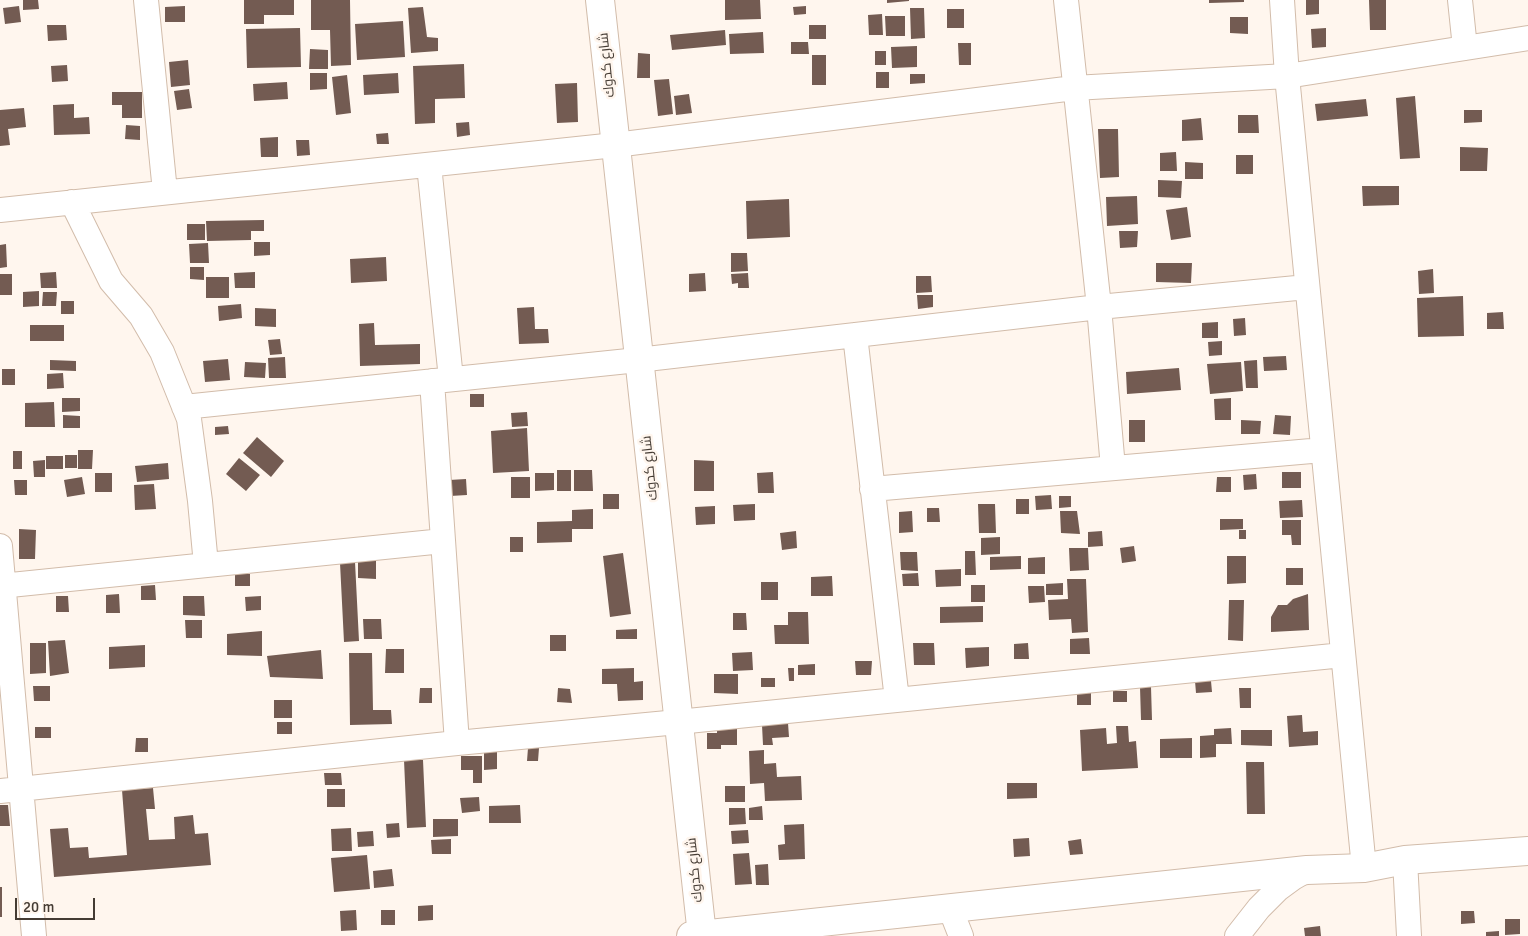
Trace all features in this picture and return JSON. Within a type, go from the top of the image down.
[{"type":"street","points":[[146,0],[165,192]]},
{"type":"street","name":"شارع كدوك","points":[[600,0],[678,722],[697,935]]},
{"type":"street","points":[[1066,0],[1099,307],[1113,468]]},
{"type":"street","points":[[1282,0],[1287,76],[1364,868]]},
{"type":"street","points":[[1460,0],[1465,48]]},
{"type":"street","points":[[0,210],[615,145],[1074,88],[1287,76],[1528,38]]},
{"type":"street","points":[[429,165],[441,380],[443,540],[457,743]]},
{"type":"street","points":[[72,202],[111,281],[141,316],[162,352],[189,419],[206,565]]},
{"type":"street","points":[[184,407],[638,360],[1099,307],[1307,287]]},
{"type":"street","points":[[855,335],[897,700]]},
{"type":"street","points":[[872,489],[1323,450]]},
{"type":"street","points":[[2,586],[443,540]]},
{"type":"street","points":[[0,546],[11,790],[34,936]]},
{"type":"street","points":[[11,790],[457,743],[1343,655]]},
{"type":"street","points":[[697,935],[785,931],[950,908],[1307,870],[1364,868],[1406,860],[1528,851]]},
{"type":"street","points":[[1406,860],[1409,936]]},
{"type":"street","points":[[1237,936],[1259,908],[1278,889],[1307,870]]},
{"type":"street","points":[[950,908],[961,936]]},
{"type":"building","points":[[23,0],[38,0],[39,9],[23,10]]},
{"type":"building","points":[[244,0],[294,0],[294,15],[264,15],[264,24],[244,24]]},
{"type":"building","points":[[311,0],[350,0],[351,65],[331,66],[330,30],[311,30]]},
{"type":"building","points":[[725,0],[760,0],[761,19],[725,20]]},
{"type":"building","points":[[887,0],[909,0],[909,1],[887,3]]},
{"type":"building","points":[[1209,0],[1244,0],[1244,2],[1209,3]]},
{"type":"building","points":[[1306,0],[1319,0],[1319,14],[1306,15]]},
{"type":"building","points":[[1369,0],[1386,0],[1386,30],[1370,30]]},
{"type":"building","points":[[19,6],[21,22],[5,24],[3,8]]},
{"type":"building","points":[[185,6],[185,22],[165,22],[165,7]]},
{"type":"building","points":[[806,6],[806,14],[794,15],[793,7]]},
{"type":"building","points":[[423,7],[427,37],[438,38],[438,51],[411,53],[408,8]]},
{"type":"building","points":[[910,8],[924,8],[925,38],[911,39]]},
{"type":"building","points":[[947,9],[964,9],[964,28],[947,28]]},
{"type":"building","points":[[882,14],[883,35],[869,35],[868,15]]},
{"type":"building","points":[[885,16],[905,16],[905,36],[886,36]]},
{"type":"building","points":[[1230,17],[1248,17],[1248,34],[1230,33]]},
{"type":"building","points":[[403,21],[405,57],[357,60],[355,24]]},
{"type":"building","points":[[47,25],[66,25],[67,40],[48,41]]},
{"type":"building","points":[[809,25],[826,25],[826,39],[809,39]]},
{"type":"building","points":[[300,28],[301,67],[247,68],[246,29]]},
{"type":"building","points":[[1326,28],[1326,47],[1312,48],[1311,29]]},
{"type":"building","points":[[725,30],[726,45],[672,50],[670,35]]},
{"type":"building","points":[[763,32],[764,53],[730,54],[729,34]]},
{"type":"building","points":[[791,42],[808,42],[809,54],[791,54]]},
{"type":"building","points":[[958,43],[971,43],[971,65],[959,65]]},
{"type":"building","points":[[917,46],[917,67],[892,68],[891,47]]},
{"type":"building","points":[[310,49],[328,50],[328,69],[309,69]]},
{"type":"building","points":[[875,51],[886,51],[886,65],[875,65]]},
{"type":"building","points":[[638,53],[650,54],[650,78],[637,78]]},
{"type":"building","points":[[812,55],[826,55],[826,85],[812,85]]},
{"type":"building","points":[[188,60],[190,85],[171,87],[169,62]]},
{"type":"building","points":[[464,64],[465,98],[435,99],[435,123],[415,124],[413,66]]},
{"type":"building","points":[[67,65],[68,81],[52,82],[51,66]]},
{"type":"building","points":[[876,72],[889,72],[889,88],[876,88]]},
{"type":"building","points":[[310,73],[327,73],[327,89],[310,90]]},
{"type":"building","points":[[398,73],[399,93],[364,95],[363,75]]},
{"type":"building","points":[[910,74],[925,74],[925,83],[910,84]]},
{"type":"building","points":[[347,75],[351,113],[336,115],[332,77]]},
{"type":"building","points":[[669,79],[673,114],[658,116],[654,80]]},
{"type":"building","points":[[287,82],[288,99],[254,101],[253,84]]},
{"type":"building","points":[[577,83],[578,122],[557,123],[555,84]]},
{"type":"building","points":[[189,89],[192,108],[177,110],[174,91]]},
{"type":"building","points":[[112,92],[142,92],[142,118],[122,118],[122,105],[112,105]]},
{"type":"building","points":[[689,94],[692,113],[676,115],[674,96]]},
{"type":"building","points":[[1415,96],[1420,158],[1400,159],[1396,98]]},
{"type":"building","points":[[1366,99],[1368,116],[1317,121],[1315,104]]},
{"type":"building","points":[[74,104],[74,118],[89,117],[90,134],[54,135],[53,105]]},
{"type":"building","points":[[24,108],[26,127],[8,129],[10,145],[0,146],[0,110]]},
{"type":"building","points":[[1464,110],[1482,110],[1482,122],[1464,123]]},
{"type":"building","points":[[1238,115],[1258,115],[1259,133],[1238,133]]},
{"type":"building","points":[[1201,118],[1203,140],[1182,141],[1182,120]]},
{"type":"building","points":[[469,122],[470,135],[457,137],[456,123]]},
{"type":"building","points":[[126,125],[140,126],[140,140],[125,139]]},
{"type":"building","points":[[1098,129],[1118,129],[1119,177],[1100,178]]},
{"type":"building","points":[[388,133],[389,144],[377,144],[376,134]]},
{"type":"building","points":[[278,137],[278,157],[261,157],[260,138]]},
{"type":"building","points":[[296,140],[309,140],[310,155],[297,156]]},
{"type":"building","points":[[1460,147],[1488,148],[1487,171],[1460,171]]},
{"type":"building","points":[[1176,152],[1177,171],[1160,171],[1160,153]]},
{"type":"building","points":[[1236,155],[1253,155],[1253,174],[1236,174]]},
{"type":"building","points":[[1185,162],[1203,163],[1203,179],[1185,179]]},
{"type":"building","points":[[1158,180],[1182,181],[1181,198],[1158,197]]},
{"type":"building","points":[[1362,186],[1399,186],[1399,205],[1363,206]]},
{"type":"building","points":[[1137,196],[1138,224],[1107,226],[1106,197]]},
{"type":"building","points":[[789,199],[790,237],[747,239],[746,201]]},
{"type":"building","points":[[1187,207],[1191,237],[1171,240],[1166,210]]},
{"type":"building","points":[[264,220],[264,231],[251,231],[251,240],[207,241],[206,221]]},
{"type":"building","points":[[187,224],[205,224],[205,240],[187,240]]},
{"type":"building","points":[[1119,231],[1138,231],[1137,247],[1120,248]]},
{"type":"building","points":[[254,242],[270,242],[270,255],[254,256]]},
{"type":"building","points":[[208,243],[209,263],[190,263],[189,244]]},
{"type":"building","points":[[6,244],[7,267],[0,268],[0,245]]},
{"type":"building","points":[[731,253],[747,253],[748,271],[731,272]]},
{"type":"building","points":[[386,257],[387,281],[351,283],[350,259]]},
{"type":"building","points":[[1156,263],[1192,263],[1191,283],[1156,282]]},
{"type":"building","points":[[190,267],[204,267],[204,280],[190,279]]},
{"type":"building","points":[[1433,269],[1434,293],[1419,294],[1418,271]]},
{"type":"building","points":[[56,272],[57,288],[41,288],[40,273]]},
{"type":"building","points":[[255,272],[255,288],[235,288],[234,273]]},
{"type":"building","points":[[705,273],[706,291],[689,292],[689,274]]},
{"type":"building","points":[[748,273],[749,288],[738,288],[738,283],[732,284],[731,274]]},
{"type":"building","points":[[0,274],[12,274],[12,295],[0,295]]},
{"type":"building","points":[[916,276],[931,276],[932,292],[916,293]]},
{"type":"building","points":[[206,277],[229,277],[229,298],[206,298]]},
{"type":"building","points":[[39,291],[39,306],[23,307],[23,292]]},
{"type":"building","points":[[43,292],[57,292],[56,306],[42,306]]},
{"type":"building","points":[[917,295],[933,295],[933,307],[918,309]]},
{"type":"building","points":[[1463,296],[1464,336],[1418,337],[1417,298]]},
{"type":"building","points":[[61,301],[74,301],[74,314],[61,314]]},
{"type":"building","points":[[241,304],[242,318],[219,321],[218,306]]},
{"type":"building","points":[[534,307],[535,329],[548,329],[549,343],[519,344],[517,308]]},
{"type":"building","points":[[255,308],[276,309],[276,327],[255,326]]},
{"type":"building","points":[[1503,312],[1504,329],[1487,329],[1487,313]]},
{"type":"building","points":[[1245,318],[1246,335],[1234,336],[1233,319]]},
{"type":"building","points":[[1218,322],[1218,338],[1202,338],[1202,323]]},
{"type":"building","points":[[374,323],[375,345],[420,344],[420,364],[360,366],[359,324]]},
{"type":"building","points":[[30,325],[64,325],[64,341],[30,341]]},
{"type":"building","points":[[280,339],[282,354],[270,355],[268,340]]},
{"type":"building","points":[[1222,341],[1222,355],[1209,356],[1208,342]]},
{"type":"building","points":[[1286,356],[1287,370],[1264,371],[1263,357]]},
{"type":"building","points":[[285,357],[286,378],[269,378],[268,358]]},
{"type":"building","points":[[228,359],[230,380],[205,382],[203,361]]},
{"type":"building","points":[[50,360],[76,361],[76,371],[50,370]]},
{"type":"building","points":[[1257,360],[1258,388],[1246,388],[1244,361]]},
{"type":"building","points":[[245,362],[266,363],[265,378],[244,377]]},
{"type":"building","points":[[1241,362],[1243,391],[1210,394],[1207,364]]},
{"type":"building","points":[[1179,368],[1181,390],[1127,394],[1126,372]]},
{"type":"building","points":[[2,369],[15,369],[15,385],[2,385]]},
{"type":"building","points":[[63,373],[64,388],[47,389],[47,374]]},
{"type":"building","points":[[470,394],[484,394],[484,407],[470,407]]},
{"type":"building","points":[[62,398],[80,398],[80,411],[62,412]]},
{"type":"building","points":[[1231,398],[1231,420],[1215,420],[1214,399]]},
{"type":"building","points":[[54,402],[55,427],[25,427],[25,403]]},
{"type":"building","points":[[527,412],[528,426],[512,427],[511,413]]},
{"type":"building","points":[[63,415],[80,416],[80,428],[63,428]]},
{"type":"building","points":[[1275,415],[1291,416],[1290,435],[1273,434]]},
{"type":"building","points":[[1129,420],[1145,420],[1145,442],[1129,442]]},
{"type":"building","points":[[1241,420],[1261,421],[1260,434],[1241,434]]},
{"type":"building","points":[[228,426],[229,434],[215,435],[215,427]]},
{"type":"building","points":[[527,428],[529,471],[493,473],[491,431]]},
{"type":"building","points":[[257,437],[284,461],[271,477],[243,453]]},
{"type":"building","points":[[78,450],[93,450],[92,469],[78,469]]},
{"type":"building","points":[[13,451],[22,451],[22,469],[13,469]]},
{"type":"building","points":[[65,455],[77,455],[77,468],[65,468]]},
{"type":"building","points":[[46,456],[63,456],[63,469],[46,469]]},
{"type":"building","points":[[239,458],[260,475],[246,491],[226,474]]},
{"type":"building","points":[[45,460],[45,477],[34,477],[33,461]]},
{"type":"building","points":[[694,460],[714,461],[714,491],[694,491]]},
{"type":"building","points":[[168,463],[169,479],[137,482],[135,466]]},
{"type":"building","points":[[557,470],[571,470],[571,491],[557,491]]},
{"type":"building","points":[[574,470],[592,470],[593,491],[574,491]]},
{"type":"building","points":[[773,472],[774,493],[758,493],[757,473]]},
{"type":"building","points":[[1282,472],[1301,472],[1301,488],[1282,488]]},
{"type":"building","points":[[95,473],[112,473],[112,492],[95,492]]},
{"type":"building","points":[[535,473],[554,473],[554,490],[535,491]]},
{"type":"building","points":[[1256,474],[1257,489],[1244,490],[1243,475]]},
{"type":"building","points":[[82,477],[85,494],[67,497],[64,480]]},
{"type":"building","points":[[511,477],[530,477],[530,498],[511,498]]},
{"type":"building","points":[[1217,477],[1231,477],[1231,492],[1216,492]]},
{"type":"building","points":[[466,479],[467,495],[450,496],[449,480]]},
{"type":"building","points":[[14,480],[27,480],[27,495],[15,495]]},
{"type":"building","points":[[154,484],[156,509],[135,510],[134,485]]},
{"type":"building","points":[[603,494],[619,494],[619,509],[603,509]]},
{"type":"building","points":[[1051,495],[1052,509],[1036,510],[1035,496]]},
{"type":"building","points":[[1059,496],[1071,496],[1071,507],[1059,508]]},
{"type":"building","points":[[1016,499],[1029,499],[1029,514],[1016,514]]},
{"type":"building","points":[[1302,500],[1303,517],[1280,518],[1279,501]]},
{"type":"building","points":[[755,504],[755,520],[734,521],[733,505]]},
{"type":"building","points":[[978,504],[995,504],[996,533],[979,533]]},
{"type":"building","points":[[715,506],[715,524],[696,525],[695,507]]},
{"type":"building","points":[[927,508],[939,508],[940,522],[927,522]]},
{"type":"building","points":[[593,509],[593,529],[572,529],[572,542],[537,543],[537,522],[572,521],[572,510]]},
{"type":"building","points":[[912,511],[913,532],[899,533],[899,512]]},
{"type":"building","points":[[1060,511],[1077,511],[1080,534],[1061,533]]},
{"type":"building","points":[[1220,519],[1243,519],[1243,529],[1220,530]]},
{"type":"building","points":[[1282,520],[1301,520],[1301,545],[1292,545],[1291,535],[1282,535]]},
{"type":"building","points":[[19,529],[36,530],[35,559],[19,559]]},
{"type":"building","points":[[1239,530],[1246,530],[1246,539],[1239,539]]},
{"type":"building","points":[[796,531],[797,548],[782,550],[780,533]]},
{"type":"building","points":[[1102,531],[1103,546],[1088,547],[1088,532]]},
{"type":"building","points":[[510,537],[523,537],[523,552],[510,552]]},
{"type":"building","points":[[1000,537],[1000,554],[981,555],[981,538]]},
{"type":"building","points":[[1134,546],[1136,561],[1122,563],[1120,548]]},
{"type":"building","points":[[1069,548],[1088,548],[1089,570],[1070,571]]},
{"type":"building","points":[[965,551],[975,551],[976,575],[965,575]]},
{"type":"building","points":[[900,552],[917,552],[918,571],[901,570]]},
{"type":"building","points":[[623,553],[631,614],[610,617],[603,556]]},
{"type":"building","points":[[1021,556],[1021,569],[990,570],[990,557]]},
{"type":"building","points":[[1227,556],[1246,556],[1246,583],[1227,584]]},
{"type":"building","points":[[1045,557],[1045,574],[1028,574],[1028,558]]},
{"type":"building","points":[[358,561],[376,561],[376,579],[358,578]]},
{"type":"building","points":[[355,562],[359,641],[344,642],[340,563]]},
{"type":"building","points":[[1286,568],[1303,568],[1303,585],[1286,585]]},
{"type":"building","points":[[961,569],[961,586],[936,587],[935,570]]},
{"type":"building","points":[[918,573],[919,586],[903,586],[902,574]]},
{"type":"building","points":[[235,574],[250,574],[250,586],[235,586]]},
{"type":"building","points":[[832,576],[833,596],[811,596],[811,577]]},
{"type":"building","points":[[1067,579],[1086,579],[1088,632],[1072,633],[1071,619],[1049,620],[1048,600],[1068,599]]},
{"type":"building","points":[[761,582],[778,582],[778,600],[761,600]]},
{"type":"building","points":[[1063,583],[1063,595],[1046,595],[1046,584]]},
{"type":"building","points":[[155,585],[156,600],[141,600],[141,586]]},
{"type":"building","points":[[971,585],[985,585],[985,602],[971,602]]},
{"type":"building","points":[[1028,586],[1044,586],[1045,602],[1029,603]]},
{"type":"building","points":[[119,594],[120,613],[106,613],[106,595]]},
{"type":"building","points":[[1308,594],[1309,630],[1271,632],[1271,617],[1278,605],[1287,605],[1293,599]]},
{"type":"building","points":[[56,596],[68,596],[69,612],[56,612]]},
{"type":"building","points":[[183,596],[204,596],[205,616],[183,615]]},
{"type":"building","points":[[261,596],[261,610],[246,611],[245,597]]},
{"type":"building","points":[[1229,600],[1244,600],[1243,641],[1228,640]]},
{"type":"building","points":[[983,606],[983,622],[940,623],[940,607]]},
{"type":"building","points":[[788,612],[808,612],[809,644],[775,644],[774,625],[788,625]]},
{"type":"building","points":[[733,613],[746,613],[747,630],[733,630]]},
{"type":"building","points":[[363,619],[381,619],[382,639],[364,639]]},
{"type":"building","points":[[185,620],[202,620],[202,638],[186,638]]},
{"type":"building","points":[[637,629],[637,639],[616,639],[616,630]]},
{"type":"building","points":[[262,631],[262,656],[227,655],[227,634]]},
{"type":"building","points":[[550,635],[566,635],[566,651],[550,651]]},
{"type":"building","points":[[1089,638],[1090,654],[1070,654],[1070,639]]},
{"type":"building","points":[[65,640],[69,673],[50,676],[48,641]]},
{"type":"building","points":[[30,643],[46,643],[46,673],[30,674]]},
{"type":"building","points":[[913,643],[934,643],[935,665],[914,665]]},
{"type":"building","points":[[1028,643],[1029,659],[1014,659],[1014,644]]},
{"type":"building","points":[[145,645],[145,667],[109,669],[109,647]]},
{"type":"building","points":[[989,647],[989,666],[966,668],[965,648]]},
{"type":"building","points":[[386,649],[404,649],[404,673],[385,673]]},
{"type":"building","points":[[321,650],[323,679],[270,677],[267,656]]},
{"type":"building","points":[[752,652],[753,670],[733,671],[732,653]]},
{"type":"building","points":[[349,653],[372,653],[373,710],[391,710],[392,724],[350,725]]},
{"type":"building","points":[[855,661],[872,661],[871,675],[856,675]]},
{"type":"building","points":[[815,664],[815,675],[798,675],[798,665]]},
{"type":"building","points":[[634,668],[634,682],[643,681],[643,700],[618,701],[617,684],[602,684],[602,669]]},
{"type":"building","points":[[788,668],[794,668],[794,681],[789,681]]},
{"type":"building","points":[[714,674],[738,674],[738,694],[714,693]]},
{"type":"building","points":[[761,678],[775,678],[775,687],[761,687]]},
{"type":"building","points":[[1195,681],[1211,681],[1212,692],[1196,693]]},
{"type":"building","points":[[33,686],[50,686],[50,701],[34,701]]},
{"type":"building","points":[[1140,687],[1151,687],[1152,720],[1141,720]]},
{"type":"building","points":[[420,688],[432,688],[432,703],[419,703]]},
{"type":"building","points":[[558,688],[570,689],[572,703],[557,702]]},
{"type":"building","points":[[1239,688],[1251,688],[1251,708],[1240,708]]},
{"type":"building","points":[[1113,691],[1127,691],[1127,702],[1113,702]]},
{"type":"building","points":[[1077,693],[1091,693],[1091,705],[1077,705]]},
{"type":"building","points":[[274,700],[292,700],[292,718],[274,718]]},
{"type":"building","points":[[1302,715],[1303,732],[1318,731],[1318,745],[1289,747],[1287,716]]},
{"type":"building","points":[[277,722],[292,722],[292,734],[277,734]]},
{"type":"building","points":[[788,723],[789,737],[772,738],[773,745],[763,745],[762,725]]},
{"type":"building","points":[[1116,726],[1128,726],[1129,742],[1136,741],[1138,768],[1082,771],[1080,730],[1106,728],[1107,744],[1117,743]]},
{"type":"building","points":[[35,727],[51,727],[51,738],[35,738]]},
{"type":"building","points":[[717,727],[737,727],[737,745],[721,745],[721,749],[707,749],[707,733],[717,733]]},
{"type":"building","points":[[1231,728],[1232,744],[1216,744],[1216,757],[1200,758],[1200,736],[1214,735],[1214,729]]},
{"type":"building","points":[[1241,730],[1272,730],[1272,746],[1241,745]]},
{"type":"building","points":[[136,738],[148,738],[148,752],[135,752]]},
{"type":"building","points":[[1192,738],[1192,758],[1160,758],[1160,739]]},
{"type":"building","points":[[528,748],[539,748],[538,761],[527,761]]},
{"type":"building","points":[[764,750],[764,764],[776,763],[777,777],[801,776],[802,800],[765,801],[764,783],[750,784],[749,751]]},
{"type":"building","points":[[484,752],[497,752],[497,769],[484,770]]},
{"type":"building","points":[[461,756],[482,756],[482,783],[473,783],[473,770],[461,770]]},
{"type":"building","points":[[404,760],[423,760],[426,827],[407,828]]},
{"type":"building","points":[[1246,762],[1264,762],[1265,814],[1247,814]]},
{"type":"building","points":[[324,773],[341,773],[342,785],[325,785]]},
{"type":"building","points":[[1007,783],[1037,783],[1037,798],[1007,799]]},
{"type":"building","points":[[725,786],[745,786],[745,802],[725,802]]},
{"type":"building","points":[[153,788],[155,809],[146,809],[149,840],[175,839],[174,817],[193,815],[195,834],[208,833],[211,865],[54,877],[50,829],[68,828],[70,848],[88,847],[89,858],[127,855],[122,790]]},
{"type":"building","points":[[327,789],[345,789],[345,807],[327,807]]},
{"type":"building","points":[[479,797],[480,811],[462,813],[460,798]]},
{"type":"building","points":[[0,805],[8,805],[10,826],[0,826]]},
{"type":"building","points":[[520,805],[521,823],[489,823],[489,806]]},
{"type":"building","points":[[762,806],[763,820],[749,820],[749,808]]},
{"type":"building","points":[[729,808],[745,808],[746,824],[729,825]]},
{"type":"building","points":[[433,819],[458,819],[458,836],[433,837]]},
{"type":"building","points":[[399,823],[400,837],[387,838],[386,824]]},
{"type":"building","points":[[804,824],[805,859],[779,860],[778,845],[785,844],[784,825]]},
{"type":"building","points":[[351,828],[352,851],[332,851],[331,829]]},
{"type":"building","points":[[748,830],[749,843],[732,844],[731,831]]},
{"type":"building","points":[[373,831],[374,846],[358,847],[357,832]]},
{"type":"building","points":[[1029,838],[1030,856],[1014,857],[1013,839]]},
{"type":"building","points":[[451,839],[451,854],[432,854],[431,840]]},
{"type":"building","points":[[1081,839],[1083,854],[1070,855],[1068,841]]},
{"type":"building","points":[[749,853],[752,884],[735,885],[733,854]]},
{"type":"building","points":[[367,855],[370,889],[334,892],[331,858]]},
{"type":"building","points":[[768,864],[769,885],[756,885],[755,865]]},
{"type":"building","points":[[392,869],[394,886],[374,888],[373,871]]},
{"type":"building","points":[[0,887],[2,887],[2,917],[0,917]]},
{"type":"building","points":[[433,905],[433,920],[418,921],[418,906]]},
{"type":"building","points":[[356,910],[357,930],[341,931],[340,911]]},
{"type":"building","points":[[381,910],[395,910],[395,925],[381,925]]},
{"type":"building","points":[[1461,911],[1474,911],[1475,923],[1461,924]]},
{"type":"building","points":[[1505,919],[1520,919],[1520,934],[1505,935]]},
{"type":"building","points":[[1320,926],[1321,936],[1305,936],[1304,928]]},
{"type":"building","points":[[1499,931],[1499,936],[1486,936],[1486,932]]}]
